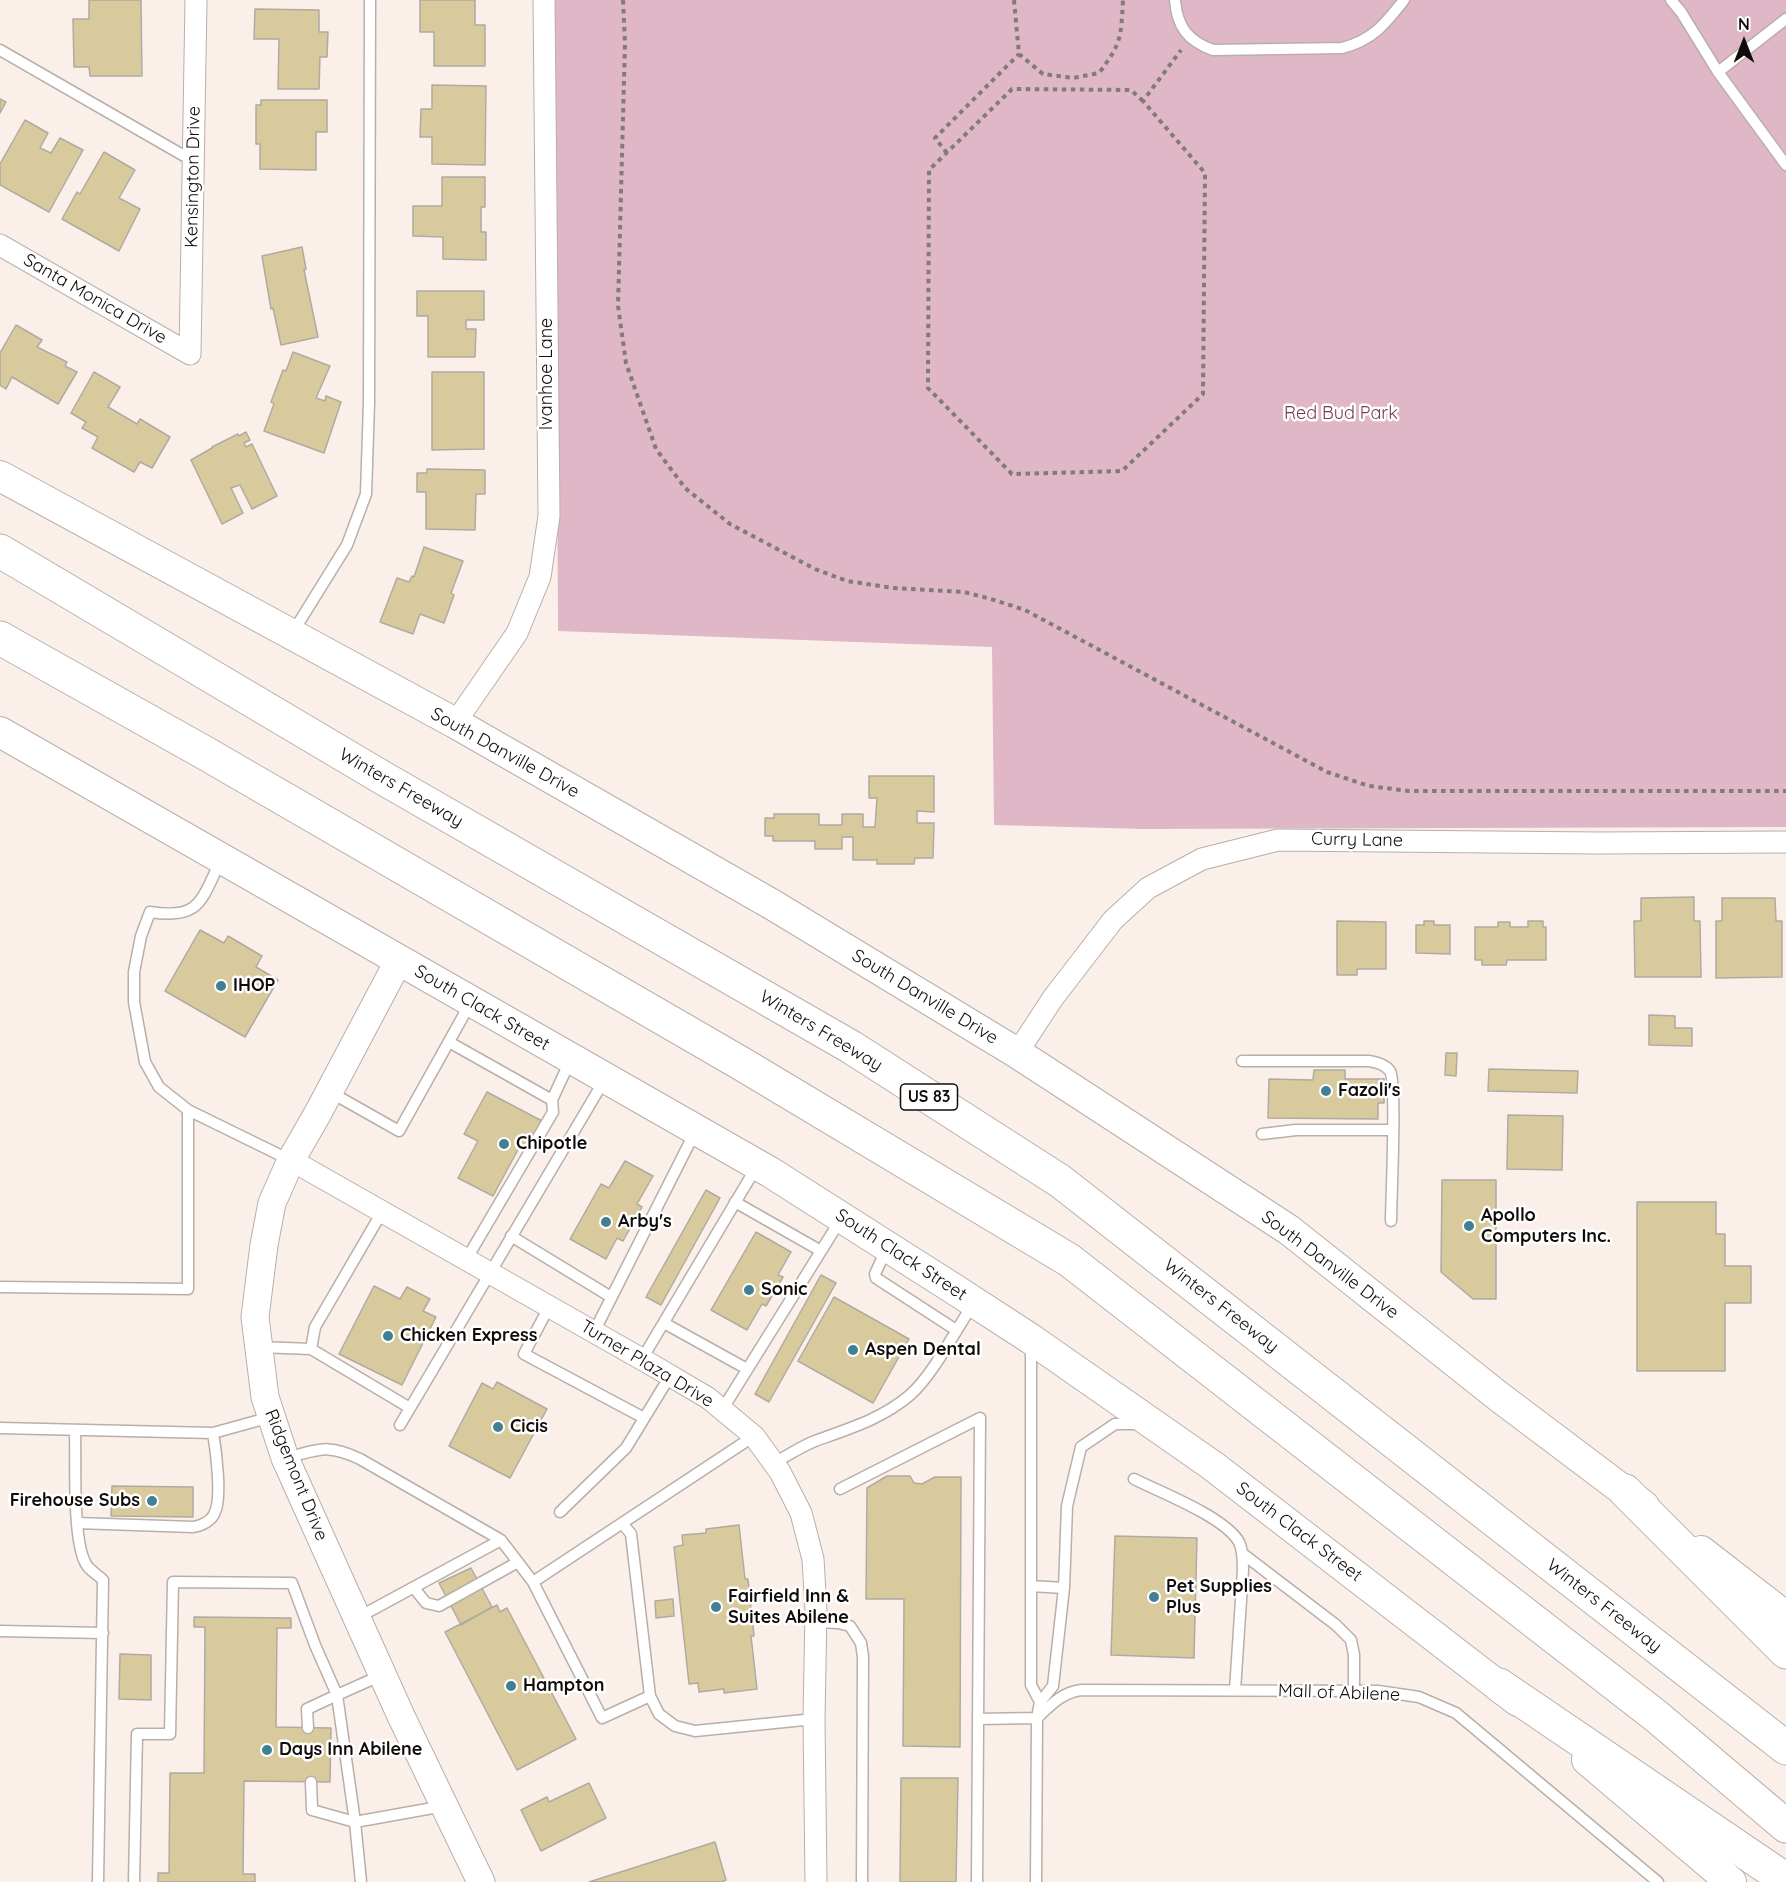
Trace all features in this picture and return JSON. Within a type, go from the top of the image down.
[{"type":"highway","name":"Winters Freeway","points":[[0,551],[383,778],[851,1047],[1060,1180],[1786,1748]]},
{"type":"highway","points":[[0,638],[205,753],[732,1058],[1069,1260],[1656,1716],[1786,1826]]},
{"type":"highway","points":[[1625,1491],[1786,1652]]},
{"type":"highway","points":[[1499,1685],[1786,1880]]},
{"type":"main road","name":"South Danville Drive","points":[[0,476],[454,723],[774,905],[1017,1053],[1289,1230],[1498,1396],[1625,1491],[1786,1617]]},
{"type":"main road","name":"South Clack Street","points":[[0,732],[758,1164],[1031,1339],[1213,1466],[1499,1685],[1731,1882]]},
{"type":"street","name":"Kensington Drive","points":[[190,354],[196,0]]},
{"type":"street","name":"Ivanhoe Lane","points":[[454,723],[517,633],[540,577],[549,516],[544,0]]},
{"type":"street","name":"Santa Monica Drive","points":[[0,245],[190,354]]},
{"type":"street","name":"Curry Lane","points":[[1017,1053],[1053,998],[1113,920],[1148,888],[1203,859],[1278,840],[1786,842]]},
{"type":"street","name":"Ridgemont Drive","points":[[399,960],[291,1160],[272,1203],[255,1317],[265,1397],[285,1458],[382,1675],[481,1882]]},
{"type":"street","name":"Turner Plaza Drive","points":[[291,1160],[708,1398],[754,1436],[774,1463],[801,1513],[813,1559],[816,1622],[814,1719],[816,1882]]},
{"type":"lane","points":[[291,635],[347,545],[366,494],[369,403],[370,0]]},
{"type":"lane","points":[[1175,0],[1182,29],[1200,45],[1213,50],[1342,48],[1368,39],[1379,30],[1404,0]]},
{"type":"lane","points":[[1671,0],[1681,12],[1718,72],[1786,165]]},
{"type":"lane","points":[[1718,72],[1786,19]]},
{"type":"lane","points":[[0,50],[193,161]]},
{"type":"lane","points":[[222,858],[199,904],[186,913],[171,915],[150,912],[141,936],[134,972],[134,1002],[145,1062],[159,1087],[188,1110],[291,1160]]},
{"type":"lane","points":[[329,1092],[399,1131],[472,1002]]},
{"type":"lane","points":[[448,1042],[552,1100]]},
{"type":"lane","points":[[466,1260],[553,1112],[552,1100],[571,1059]]},
{"type":"lane","points":[[1242,1061],[1378,1062],[1390,1071],[1392,1077],[1391,1221]]},
{"type":"lane","points":[[400,1425],[605,1078]]},
{"type":"lane","points":[[0,1287],[188,1289],[188,1110]]},
{"type":"lane","points":[[594,1332],[696,1130]]},
{"type":"lane","points":[[1262,1134],[1296,1130],[1392,1130]]},
{"type":"lane","points":[[642,1359],[758,1164]]},
{"type":"lane","points":[[735,1202],[821,1251]]},
{"type":"lane","points":[[311,1349],[315,1327],[382,1212]]},
{"type":"lane","points":[[722,1410],[842,1218]]},
{"type":"lane","points":[[511,1236],[611,1297]]},
{"type":"lane","points":[[888,1247],[874,1274],[876,1278],[956,1330]]},
{"type":"lane","points":[[774,1463],[813,1442],[861,1425],[909,1396],[923,1380],[974,1302]]},
{"type":"lane","points":[[549,1307],[524,1354],[644,1418]]},
{"type":"lane","points":[[664,1323],[747,1369]]},
{"type":"lane","points":[[1031,1339],[1031,1686],[1040,1702]]},
{"type":"lane","points":[[259,1347],[311,1349],[410,1408]]},
{"type":"lane","points":[[560,1512],[626,1448],[670,1376]]},
{"type":"lane","points":[[0,1428],[213,1433],[272,1417]]},
{"type":"lane","points":[[840,1489],[980,1418],[977,1882]]},
{"type":"lane","points":[[1036,1882],[1037,1718],[1040,1702],[1053,1686],[1064,1588],[1067,1506],[1081,1447],[1115,1424],[1154,1425]]},
{"type":"lane","points":[[75,1430],[77,1523],[86,1564],[103,1580],[98,1882]]},
{"type":"lane","points":[[77,1523],[193,1527],[209,1521],[216,1512],[217,1499],[218,1462],[213,1433]]},
{"type":"lane","points":[[533,1582],[754,1436]]},
{"type":"lane","points":[[285,1458],[326,1448],[340,1450],[360,1459],[501,1540],[533,1582],[602,1718],[650,1696]]},
{"type":"lane","points":[[1134,1479],[1196,1509],[1225,1528],[1239,1542],[1243,1554],[1235,1690]]},
{"type":"lane","points":[[622,1523],[631,1534],[650,1696],[659,1714],[675,1726],[695,1731],[814,1719]]},
{"type":"lane","points":[[357,1619],[501,1540]]},
{"type":"lane","points":[[1243,1554],[1336,1625],[1351,1640],[1354,1655],[1354,1691]]},
{"type":"lane","points":[[414,1588],[426,1603],[439,1606],[518,1562]]},
{"type":"lane","points":[[134,1882],[137,1734],[170,1734],[173,1582],[292,1583],[337,1695],[356,1822],[362,1882]]},
{"type":"lane","points":[[1031,1586],[1064,1588]]},
{"type":"lane","points":[[816,1622],[850,1626],[861,1643],[862,1882]]},
{"type":"lane","points":[[0,1631],[103,1633]]},
{"type":"lane","points":[[308,1728],[307,1710],[382,1675]]},
{"type":"lane","name":"Mall of Abilene","points":[[1037,1718],[1061,1696],[1068,1692],[1081,1690],[1378,1691],[1419,1697],[1456,1713],[1659,1882]]},
{"type":"lane","points":[[978,1719],[1037,1718]]},
{"type":"lane","points":[[311,1782],[312,1810],[356,1822],[444,1806]]},
{"type":"path","points":[[623,0],[625,42],[618,306],[626,363],[656,449],[685,488],[730,524],[815,569],[847,581],[893,588],[964,592],[991,598],[1025,610],[1308,763],[1369,786],[1409,791],[1786,791]]},
{"type":"path","points":[[1014,0],[1019,54],[1043,74],[1073,78],[1099,73],[1112,56],[1121,38],[1123,0]]},
{"type":"path","points":[[1143,101],[1190,38]]},
{"type":"path","points":[[947,153],[935,138],[1019,54]]},
{"type":"path","points":[[1012,88],[1131,90],[1143,101],[1205,173],[1203,394],[1122,471],[1012,474],[928,388],[929,170],[1012,88]]},
{"type":"green space","name":"Red Bud Park","points":[[555,0],[1786,0],[1786,827],[1143,829],[994,825],[992,647],[558,631]]},
{"type":"building","points":[[89,0],[141,0],[142,76],[90,76],[89,67],[74,67],[73,19],[89,19]]},
{"type":"building","points":[[420,0],[475,0],[475,25],[485,25],[485,66],[434,66],[434,32],[420,32]]},
{"type":"building","points":[[255,9],[319,10],[319,32],[328,32],[327,57],[320,57],[319,89],[278,89],[279,39],[254,39]]},
{"type":"building","points":[[432,85],[486,86],[485,165],[432,164],[432,137],[420,137],[421,109],[432,109]]},
{"type":"building","points":[[0,99],[6,102],[0,113]]},
{"type":"building","points":[[261,100],[327,100],[327,132],[316,132],[316,170],[260,169],[260,144],[256,144],[256,105],[261,105]]},
{"type":"building","points":[[25,120],[48,133],[40,148],[51,153],[60,138],[83,150],[49,212],[0,185],[0,164]]},
{"type":"building","points":[[104,152],[135,170],[119,198],[140,209],[119,251],[62,219],[77,192],[80,194]]},
{"type":"building","points":[[442,177],[485,177],[485,207],[481,207],[481,232],[486,232],[486,260],[443,259],[443,237],[413,236],[413,206],[442,206]]},
{"type":"building","points":[[302,247],[306,269],[304,270],[318,337],[281,345],[273,308],[271,309],[262,256]]},
{"type":"building","points":[[417,291],[484,291],[484,320],[466,320],[466,329],[476,329],[475,357],[428,357],[428,316],[417,316]]},
{"type":"building","points":[[16,325],[42,340],[37,347],[67,362],[65,366],[77,372],[58,404],[12,377],[6,389],[0,385],[0,353]]},
{"type":"building","points":[[293,352],[330,366],[316,398],[325,401],[326,396],[341,402],[324,453],[264,431],[274,404],[271,402],[283,370],[286,371]]},
{"type":"building","points":[[94,372],[120,387],[108,407],[137,424],[140,419],[170,437],[152,468],[140,462],[134,472],[92,448],[98,437],[82,428],[86,422],[71,413]]},
{"type":"building","points":[[432,372],[484,372],[484,449],[432,450]]},
{"type":"building","points":[[246,432],[250,440],[244,443],[246,447],[252,444],[277,496],[252,509],[240,485],[231,488],[243,513],[222,524],[191,460],[212,447]]},
{"type":"building","points":[[427,469],[485,470],[485,494],[476,494],[475,530],[426,529],[426,492],[417,492],[417,473],[427,473]]},
{"type":"building","points":[[424,547],[463,561],[451,593],[454,595],[444,623],[420,614],[413,634],[380,622],[397,578],[409,582],[412,576],[414,577]]},
{"type":"building","points":[[869,776],[934,776],[934,812],[917,811],[917,823],[934,823],[933,858],[915,858],[914,864],[877,864],[877,860],[853,860],[853,837],[842,837],[842,849],[815,849],[815,841],[773,841],[773,836],[765,836],[765,818],[774,818],[774,814],[819,814],[819,825],[842,825],[842,814],[863,814],[863,827],[875,827],[877,798],[869,798]]},
{"type":"building","points":[[1694,897],[1694,921],[1700,921],[1701,977],[1635,977],[1634,921],[1641,921],[1641,898]]},
{"type":"building","points":[[1722,898],[1775,898],[1776,921],[1782,921],[1782,977],[1716,978],[1716,921],[1722,921]]},
{"type":"building","points":[[1337,921],[1386,922],[1386,969],[1357,969],[1357,975],[1337,975]]},
{"type":"building","points":[[1424,921],[1434,921],[1434,925],[1450,925],[1450,954],[1416,953],[1416,925],[1424,925]]},
{"type":"building","points":[[1528,921],[1543,921],[1543,927],[1546,927],[1546,960],[1507,960],[1506,965],[1482,965],[1482,960],[1475,960],[1475,927],[1498,927],[1498,922],[1510,922],[1510,927],[1528,927]]},
{"type":"building","name":"IHOP","points":[[200,930],[224,943],[228,936],[262,956],[256,967],[278,980],[245,1037],[165,991]]},
{"type":"building","points":[[1649,1015],[1675,1016],[1675,1028],[1692,1028],[1692,1046],[1649,1045]]},
{"type":"building","points":[[1446,1053],[1457,1053],[1456,1076],[1445,1075]]},
{"type":"building","points":[[1489,1069],[1578,1071],[1577,1093],[1488,1091]]},
{"type":"building","name":"Fazoli's","points":[[1314,1070],[1345,1070],[1345,1079],[1384,1079],[1384,1103],[1378,1103],[1378,1119],[1268,1118],[1269,1079],[1313,1080]]},
{"type":"building","name":"Chipotle","points":[[487,1092],[544,1122],[528,1151],[520,1146],[493,1196],[458,1178],[478,1141],[464,1134]]},
{"type":"building","points":[[1508,1115],[1563,1116],[1562,1170],[1507,1169]]},
{"type":"building","name":"Arby's","points":[[625,1161],[653,1176],[637,1204],[642,1207],[623,1241],[617,1238],[606,1259],[570,1239],[601,1184],[609,1188]]},
{"type":"building","name":"Apollo Computers Inc.","points":[[1442,1180],[1496,1180],[1496,1299],[1473,1299],[1441,1272]]},
{"type":"building","points":[[706,1190],[720,1198],[661,1305],[646,1297]]},
{"type":"building","points":[[1637,1202],[1716,1202],[1716,1234],[1725,1234],[1725,1266],[1751,1266],[1751,1303],[1725,1303],[1725,1371],[1637,1371]]},
{"type":"building","name":"Sonic","points":[[756,1232],[791,1252],[778,1275],[783,1277],[766,1306],[762,1304],[747,1330],[711,1310]]},
{"type":"building","points":[[821,1275],[836,1283],[769,1402],[755,1394]]},
{"type":"building","name":"Chicken Express","points":[[374,1286],[400,1299],[407,1287],[430,1299],[423,1311],[436,1317],[402,1385],[339,1354]]},
{"type":"building","name":"Aspen Dental","points":[[834,1297],[909,1339],[873,1403],[798,1361]]},
{"type":"building","name":"Cicis","points":[[497,1382],[547,1409],[510,1478],[449,1446],[482,1383],[493,1389]]},
{"type":"building","points":[[887,1476],[910,1476],[914,1483],[922,1484],[935,1477],[961,1477],[960,1747],[903,1746],[904,1599],[866,1599],[867,1488]]},
{"type":"building","name":"Firehouse Subs","points":[[112,1486],[193,1487],[193,1517],[111,1516]]},
{"type":"building","name":"Fairfield Inn & Suites Abilene","points":[[739,1525],[745,1579],[748,1579],[757,1689],[724,1693],[724,1689],[699,1692],[698,1683],[689,1684],[674,1547],[683,1545],[682,1535],[706,1533],[706,1529]]},
{"type":"building","name":"Pet Supplies Plus","points":[[1115,1536],[1197,1538],[1194,1658],[1111,1655]]},
{"type":"building","points":[[471,1568],[492,1607],[461,1625],[439,1583]]},
{"type":"building","points":[[673,1599],[674,1616],[656,1618],[655,1601]]},
{"type":"building","name":"Hampton","points":[[497,1605],[500,1612],[507,1608],[576,1739],[517,1770],[445,1632]]},
{"type":"building","name":"Days Inn Abilene","points":[[194,1617],[291,1618],[291,1628],[277,1628],[276,1727],[331,1728],[330,1782],[244,1781],[243,1874],[255,1874],[255,1882],[158,1882],[158,1873],[169,1873],[170,1773],[204,1773],[205,1627],[194,1627]]},
{"type":"building","points":[[120,1654],[151,1655],[151,1700],[119,1699]]},
{"type":"building","points":[[901,1778],[958,1778],[956,1882],[900,1882]]},
{"type":"building","points":[[589,1783],[606,1818],[541,1851],[521,1810],[547,1797],[549,1802]]},
{"type":"building","points":[[715,1842],[726,1880],[721,1882],[589,1882]]},
{"type":"place","name":"IHOP","points":[[221,986]]},
{"type":"place","name":"Fazoli's","points":[[1326,1091]]},
{"type":"place","name":"Chipotle","points":[[504,1144]]},
{"type":"place","name":"Arby's","points":[[606,1222]]},
{"type":"place","name":"Apollo Computers Inc.","points":[[1469,1226]]},
{"type":"place","name":"Sonic","points":[[749,1290]]},
{"type":"place","name":"Chicken Express","points":[[388,1336]]},
{"type":"place","name":"Aspen Dental","points":[[853,1350]]},
{"type":"place","name":"Cicis","points":[[498,1427]]},
{"type":"place","name":"Firehouse Subs","points":[[152,1501]]},
{"type":"place","name":"Pet Supplies Plus","points":[[1154,1597]]},
{"type":"place","name":"Fairfield Inn & Suites Abilene","points":[[716,1607]]},
{"type":"place","name":"Hampton","points":[[511,1686]]},
{"type":"place","name":"Days Inn Abilene","points":[[267,1750]]}]
